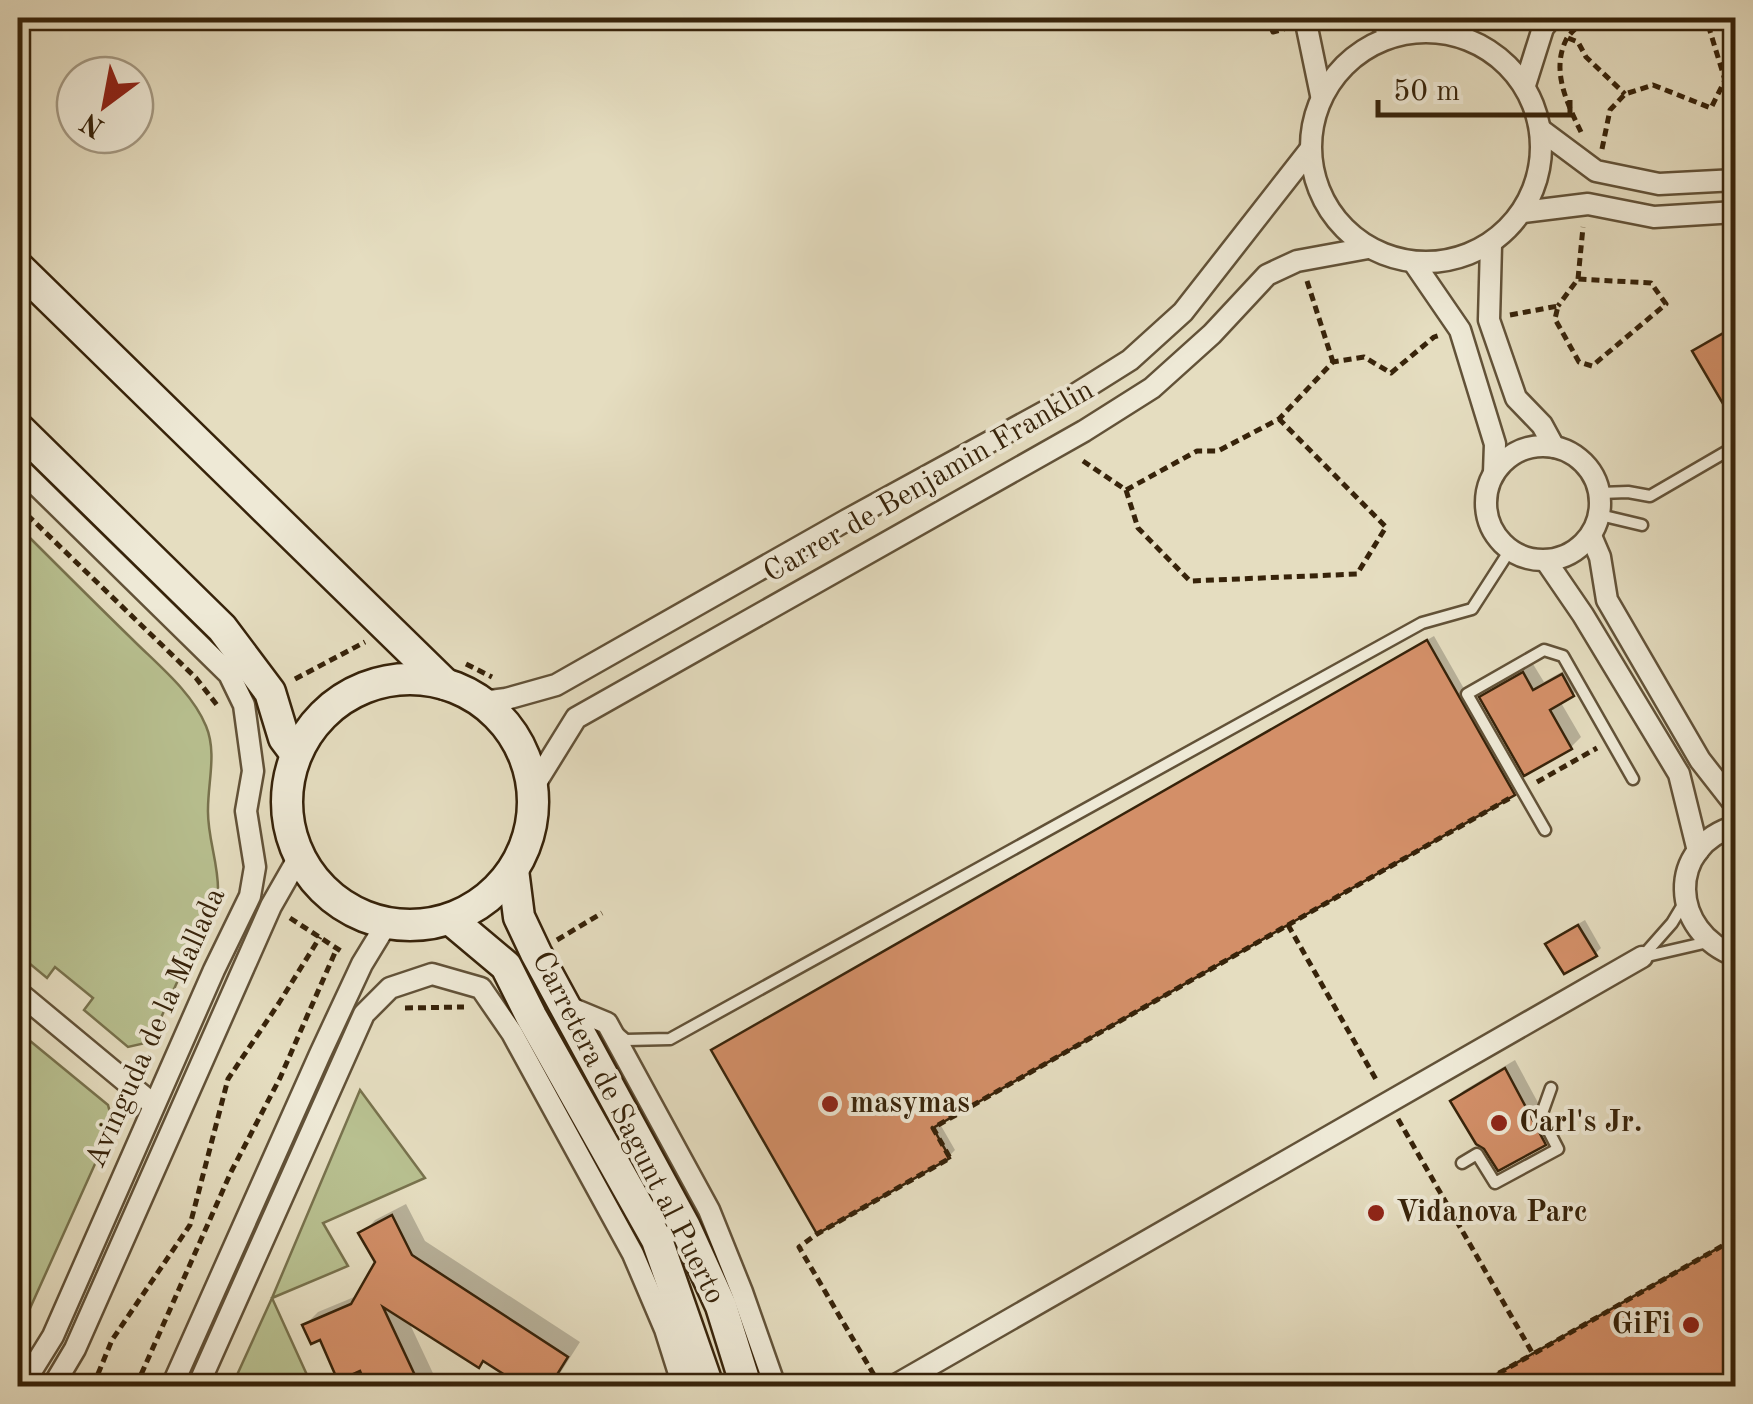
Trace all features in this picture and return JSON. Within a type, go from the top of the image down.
[{"type":"street","points":[[1305,18],[1321,95]]},
{"type":"street","points":[[1374,18],[1399,34]]},
{"type":"street","points":[[1440,31],[1459,18]]},
{"type":"street","points":[[1525,86],[1542,28],[1551,18]]},
{"type":"street","points":[[1440,31],[1488,49],[1525,86],[1541,130],[1540,173],[1523,212],[1491,245],[1451,261],[1414,263],[1368,248],[1326,207],[1309,151],[1312,122],[1321,95],[1353,56],[1399,34],[1440,31]]},
{"type":"street","points":[[1541,130],[1596,171],[1659,184],[1736,180]]},
{"type":"street","name":"Carrer de Benjamin Franklin","points":[[482,702],[556,685],[1068,399],[1130,360],[1184,312],[1309,151]]},
{"type":"street","points":[[1523,212],[1588,204],[1654,217],[1736,212]]},
{"type":"street","points":[[1491,245],[1489,320],[1516,398],[1542,424],[1554,447]]},
{"type":"street","name":"Carrer de Benjamin Franklin","points":[[532,788],[576,718],[1084,431],[1152,388],[1212,334],[1266,275],[1296,261],[1368,248]]},
{"type":"street","points":[[1414,263],[1460,330],[1495,444],[1494,473],[1486,493],[1486,514],[1495,534],[1510,550],[1546,561],[1563,557],[1591,536],[1600,516],[1600,493],[1592,472],[1575,456],[1554,447],[1532,447],[1510,456],[1494,473]]},
{"type":"street","points":[[18,267],[445,684]]},
{"type":"street","points":[[18,428],[218,624],[270,692],[284,738],[296,754]]},
{"type":"street","name":"Avinguda de la Mallada","points":[[18,467],[228,674],[244,705],[253,771],[246,811],[255,868],[250,896],[53,1336],[22,1386]]},
{"type":"street","points":[[1591,536],[1600,557],[1607,600],[1700,760],[1736,806]]},
{"type":"street","points":[[1546,561],[1583,615],[1678,774],[1698,851]]},
{"type":"street","points":[[168,615],[218,624]]},
{"type":"street","points":[[412,679],[445,684],[482,702],[516,740],[532,788],[530,830],[513,870],[486,899],[469,910],[424,924],[386,923],[362,916],[335,900],[313,879],[299,856],[286,805],[289,773],[315,722],[360,689],[385,681],[412,679]]},
{"type":"street","points":[[1736,826],[1712,836],[1698,851],[1686,884],[1686,901],[1697,930],[1708,942],[1736,956]]},
{"type":"street","name":"Avinguda de la Mallada","points":[[53,1386],[75,1348],[271,906],[299,856]]},
{"type":"street","name":"Carretera de Sagunt al Puerto","points":[[513,870],[519,917],[536,952],[764,1382]]},
{"type":"street","name":"Carretera de Sagunt al Puerto","points":[[450,919],[506,966],[657,1240],[708,1386]]},
{"type":"street","points":[[172,1386],[362,964],[386,923]]},
{"type":"street","points":[[214,970],[248,957]]},
{"type":"street","points":[[894,1386],[1642,957]]},
{"type":"street","points":[[198,1386],[364,1014],[390,988],[432,974],[481,988],[526,1059],[633,1254],[665,1329],[683,1386]]},
{"type":"street","points":[[18,992],[154,1105]]},
{"type":"street","points":[[566,1006],[607,1024],[709,1210],[764,1382],[792,1386]]},
{"type":"street","points":[[526,1059],[532,1016]]},
{"type":"street","points":[[330,1034],[343,1062]]},
{"type":"lane","points":[[1600,493],[1650,496],[1736,446]]},
{"type":"lane","points":[[1600,516],[1642,525]]},
{"type":"lane","points":[[607,1024],[626,1040],[670,1038],[1422,623],[1472,609],[1510,550]]},
{"type":"lane","points":[[1545,830],[1467,694],[1544,650],[1562,656],[1634,780]]},
{"type":"lane","points":[[1642,957],[1686,901]]},
{"type":"lane","points":[[1642,957],[1708,942]]},
{"type":"lane","points":[[1462,1163],[1477,1154],[1495,1183],[1558,1149],[1541,1116],[1551,1088]]},
{"type":"path","points":[[1588,18],[1567,38],[1560,63],[1563,93],[1580,132],[1602,149],[1610,110],[1625,94],[1653,85],[1710,108],[1725,80],[1706,18]]},
{"type":"path","points":[[1567,38],[1578,42],[1586,57],[1625,94]]},
{"type":"path","points":[[1578,279],[1651,283],[1666,304],[1592,366],[1579,362],[1556,319],[1558,306],[1578,279],[1582,229]]},
{"type":"path","points":[[1307,281],[1333,362]]},
{"type":"path","points":[[1507,316],[1558,306]]},
{"type":"path","points":[[1126,490],[1196,451],[1218,452],[1280,419],[1333,362],[1364,357],[1391,373],[1434,338],[1448,333]]},
{"type":"path","points":[[1082,461],[1126,490],[1138,528],[1190,581],[1357,574],[1386,527],[1280,419]]},
{"type":"path","points":[[18,506],[196,678],[225,715]]},
{"type":"path","points":[[881,1386],[799,1247],[950,1158],[933,1128],[1611,740]]},
{"type":"path","points":[[271,906],[362,964]]},
{"type":"path","points":[[536,952],[602,913]]},
{"type":"path","points":[[93,1386],[112,1340],[190,1224],[228,1079],[320,937]]},
{"type":"path","points":[[136,1386],[337,948]]},
{"type":"path","points":[[390,988],[404,1008],[463,1008],[481,988]]},
{"type":"path","points":[[1476,1386],[1534,1354]]},
{"type":"green space","points":[[18,526],[174,680],[200,714],[209,736],[208,819],[218,892],[150,1042],[128,1047],[84,1010],[93,998],[55,967],[47,978],[18,954]]},
{"type":"green space","points":[[18,1031],[108,1105],[113,1124],[18,1335]]},
{"type":"green space","points":[[360,1090],[425,1178],[323,1223],[348,1266],[272,1298]]},
{"type":"green space","points":[[272,1298],[312,1386],[232,1386]]},
{"type":"building","points":[[1736,326],[1736,426],[1692,351]]},
{"type":"building","points":[[1427,640],[1515,795],[933,1128],[950,1158],[817,1234],[711,1050]]},
{"type":"building","points":[[1523,672],[1533,690],[1562,674],[1574,696],[1550,710],[1572,749],[1524,776],[1479,697]]},
{"type":"building","points":[[1578,925],[1597,956],[1564,974],[1545,944]]},
{"type":"building","name":"Carl's Jr.","points":[[1505,1068],[1546,1145],[1498,1171],[1450,1101]]},
{"type":"building","points":[[392,1215],[412,1255],[568,1357],[550,1386],[522,1386],[483,1361],[479,1368],[383,1307],[420,1386],[366,1386],[360,1371],[338,1381],[320,1340],[311,1344],[302,1325],[351,1304],[375,1262],[358,1233]]},
{"type":"building","points":[[1736,1238],[1736,1386],[1476,1386],[1548,1345]]},
{"type":"place","name":"masymas","points":[[830,1104]]},
{"type":"place","name":"Carl's Jr.","points":[[1499,1123]]},
{"type":"place","name":"Vidanova Parc","points":[[1376,1213]]},
{"type":"place","name":"GiFi","points":[[1691,1325]]}]
